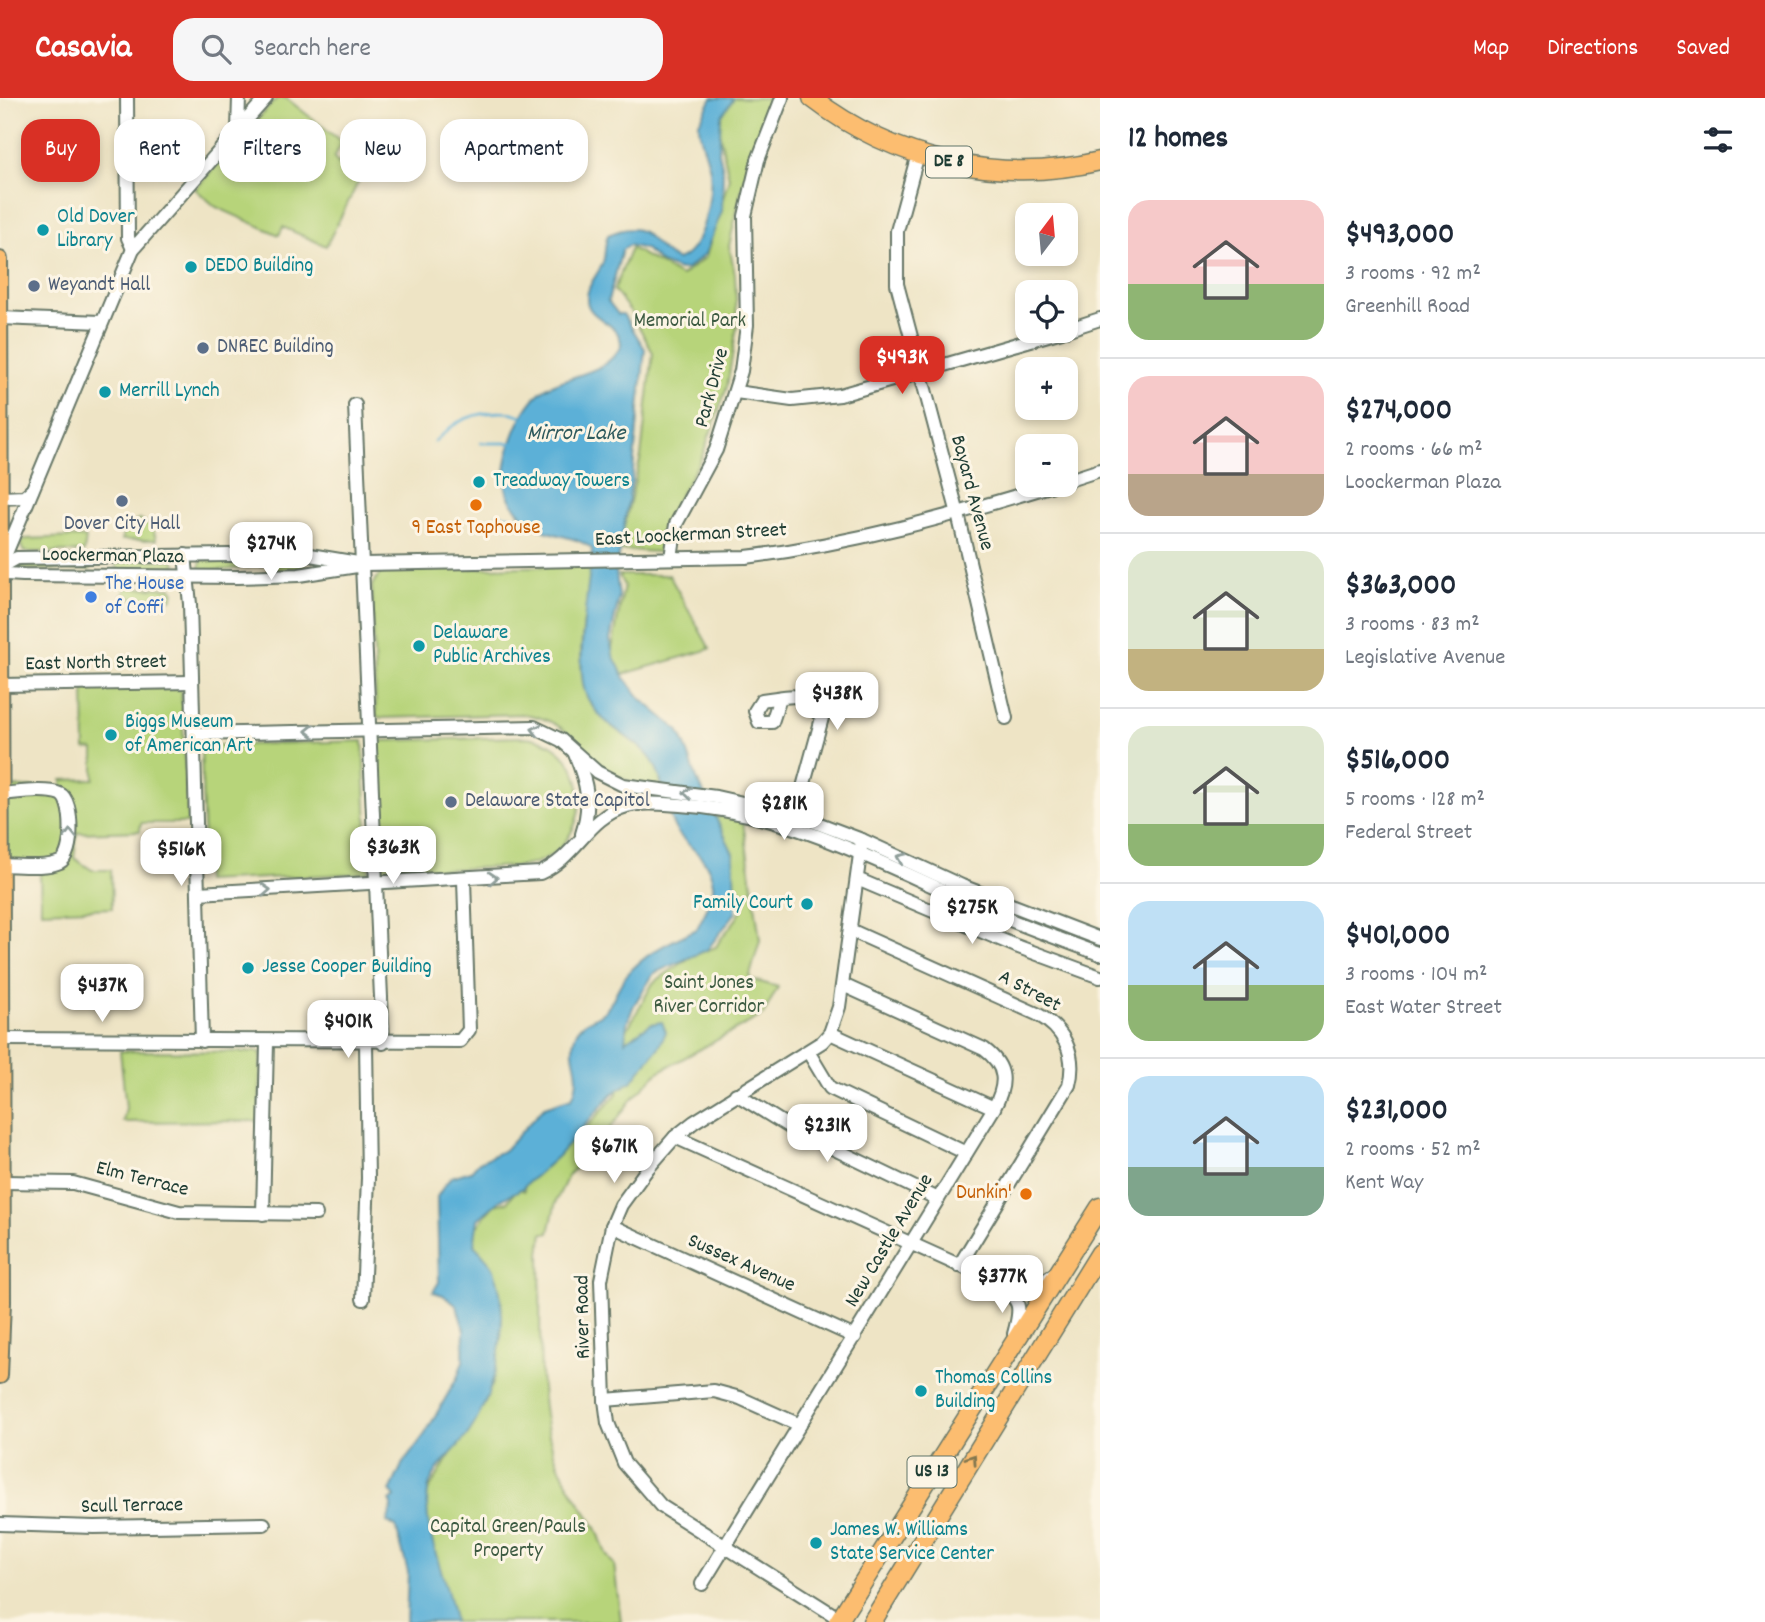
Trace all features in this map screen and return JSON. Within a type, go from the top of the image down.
[{"type":"highway","name":"DE 8","points":[[812,98],[858,129],[918,154],[983,168],[1022,171],[1060,169],[1100,161]]},
{"type":"highway","name":"US 13","points":[[1100,1207],[854,1595],[850,1621],[868,1617],[887,1595],[1044,1349],[1100,1253]]},
{"type":"main road","points":[[0,259],[0,1376]]},
{"type":"street","points":[[127,98],[128,238],[133,249]]},
{"type":"street","points":[[238,119],[239,98]]},
{"type":"street","points":[[248,119],[266,98]]},
{"type":"street","name":"Park Drive","points":[[671,558],[679,517],[716,450],[736,392],[746,336],[744,243],[747,208],[758,160],[782,98]]},
{"type":"street","points":[[0,567],[133,249],[219,152]]},
{"type":"street","name":"Bayard Avenue","points":[[918,154],[900,215],[896,248],[900,296],[958,514],[1006,718]]},
{"type":"street","points":[[0,318],[101,323]]},
{"type":"street","points":[[1078,326],[1100,319]]},
{"type":"street","points":[[736,392],[776,399],[823,398],[1020,343]]},
{"type":"street","points":[[355,405],[383,1043]]},
{"type":"street","points":[[1078,477],[1100,470]]},
{"type":"street","points":[[1,498],[24,497],[32,489]]},
{"type":"street","name":"East Loockerman Street","points":[[364,564],[746,556],[806,550],[958,514],[1015,497]]},
{"type":"street","points":[[238,577],[261,568],[271,561],[273,554]]},
{"type":"street","name":"Loockerman Plaza","points":[[273,554],[304,554],[364,564],[299,575],[238,577],[16,575],[8,574],[0,567],[17,558],[273,554]]},
{"type":"street","points":[[186,555],[194,734],[202,1041]]},
{"type":"street","name":"East North Street","points":[[1,685],[192,682]]},
{"type":"street","points":[[779,701],[792,696],[806,698],[821,718],[794,821]]},
{"type":"street","points":[[194,734],[534,727],[561,740],[610,780],[636,788],[794,821],[862,840],[962,886],[1100,939]]},
{"type":"street","points":[[575,753],[589,795],[589,808],[580,841]]},
{"type":"street","points":[[1,794],[52,793],[63,796],[69,804],[70,838],[68,854],[61,862],[1,865]]},
{"type":"street","points":[[198,893],[464,880],[540,873],[567,857],[607,814],[626,806],[715,803]]},
{"type":"street","points":[[794,821],[859,854],[1053,937],[1100,954]]},
{"type":"street","points":[[862,840],[843,985],[830,1033],[994,1108]]},
{"type":"street","points":[[857,879],[1045,958],[1100,977]]},
{"type":"street","points":[[1,1039],[454,1043],[466,1037],[469,1030],[464,880]]},
{"type":"street","name":"A Street","points":[[850,930],[1037,1014],[1060,1030],[1067,1048],[1072,1066],[1069,1085],[959,1266]]},
{"type":"street","points":[[1045,958],[1053,937]]},
{"type":"street","name":"New Castle Avenue","points":[[702,1584],[1002,1094],[1004,1077],[992,1055],[843,985]]},
{"type":"street","name":"River Road","points":[[830,1033],[808,1053],[736,1094],[675,1137],[633,1186],[611,1226],[601,1280],[605,1400],[614,1441],[624,1463],[661,1506],[723,1547],[850,1621]]},
{"type":"street","points":[[263,1214],[267,1042]]},
{"type":"street","points":[[363,1299],[368,1178],[366,1043]]},
{"type":"street","points":[[808,1053],[823,1082],[838,1093],[966,1153]]},
{"type":"street","points":[[736,1094],[791,1128],[937,1199]]},
{"type":"street","points":[[675,1137],[994,1281],[1036,1286],[1059,1271]]},
{"type":"street","name":"Elm Terrace","points":[[2,1182],[73,1183],[179,1212],[316,1214]]},
{"type":"street","name":"Sussex Avenue","points":[[611,1226],[855,1337]]},
{"type":"street","points":[[994,1281],[1019,1303],[1020,1312],[1010,1349]]},
{"type":"street","points":[[605,1400],[714,1391],[740,1398],[800,1425]]},
{"type":"street","name":"Scull Terrace","points":[[0,1524],[94,1527],[264,1524]]},
{"type":"green space","points":[[277,98],[286,98],[313,119],[258,119]]},
{"type":"green space","name":"Memorial Park","points":[[734,98],[772,98],[743,184],[729,246],[735,274],[737,326],[727,387],[701,459],[667,517],[659,552],[621,550],[619,547],[641,456],[653,353],[631,312],[614,290],[631,248],[681,276],[706,257],[729,178],[719,131],[722,113]]},
{"type":"green space","points":[[326,129],[340,140],[334,158],[340,162],[340,182],[358,182],[326,246],[283,227],[279,235],[216,207],[195,189],[201,182],[205,182],[205,178],[219,162],[219,182],[326,182]]},
{"type":"green space","points":[[140,519],[153,527],[156,540],[122,540],[125,527]]},
{"type":"green space","points":[[86,538],[84,552],[24,552],[20,544],[25,539]]},
{"type":"green space","points":[[265,558],[261,565],[256,566],[200,569],[202,560]]},
{"type":"green space","points":[[275,559],[306,559],[306,569],[267,571]]},
{"type":"green space","points":[[119,560],[173,560],[176,563],[172,573],[121,572],[116,567]]},
{"type":"green space","points":[[11,563],[93,564],[90,570],[9,569]]},
{"type":"green space","points":[[591,565],[581,646],[582,678],[586,693],[601,717],[654,761],[660,772],[661,786],[636,784],[613,773],[567,733],[540,718],[522,714],[381,718],[376,715],[372,585],[382,571]]},
{"type":"green space","points":[[619,575],[669,575],[710,649],[617,676],[611,654],[624,586]]},
{"type":"green space","points":[[126,588],[172,588],[174,593],[171,599],[127,598],[123,596]]},
{"type":"green space","points":[[84,688],[181,688],[188,823],[141,823],[140,831],[77,833],[74,858],[92,870],[111,870],[112,908],[41,911],[40,871],[0,871],[0,787],[62,788],[62,780],[94,779],[94,750],[85,749]]},
{"type":"green space","points":[[524,737],[549,744],[566,758],[577,778],[580,800],[576,822],[565,842],[547,858],[522,866],[383,872],[378,741]]},
{"type":"green space","points":[[363,741],[369,873],[205,881],[201,746]]},
{"type":"green space","name":"Capital Green/Pauls Property","points":[[711,815],[743,821],[760,940],[749,979],[778,987],[763,1015],[658,1072],[631,1100],[568,1176],[556,1201],[549,1233],[543,1233],[540,1253],[540,1356],[548,1433],[563,1475],[595,1526],[607,1556],[614,1564],[621,1622],[440,1622],[421,1503],[493,1384],[471,1225],[479,1225],[494,1205],[507,1202],[518,1188],[524,1191],[525,1178],[530,1180],[548,1165],[552,1150],[587,1127],[617,1094],[623,1037],[653,983],[692,956],[716,947],[741,911],[745,896],[721,858]]},
{"type":"green space","points":[[120,1051],[261,1052],[259,1121],[123,1122],[126,1108]]},
{"type":"water","name":"Mirror Lake","points":[[712,98],[734,98],[721,117],[719,152],[723,170],[722,211],[705,254],[687,269],[679,270],[661,263],[645,249],[629,245],[622,250],[608,301],[618,314],[623,314],[645,349],[632,480],[616,572],[619,597],[610,640],[613,655],[624,677],[641,699],[678,730],[685,745],[697,779],[733,853],[736,912],[707,950],[654,973],[634,1005],[627,1023],[625,1041],[651,1024],[662,1022],[666,1032],[659,1047],[632,1081],[612,1094],[558,1156],[521,1189],[499,1201],[478,1219],[474,1245],[494,1270],[499,1289],[502,1309],[499,1352],[480,1414],[465,1438],[434,1475],[428,1491],[427,1508],[432,1541],[454,1622],[406,1622],[408,1572],[396,1527],[387,1522],[392,1508],[390,1501],[395,1497],[390,1491],[402,1465],[425,1434],[457,1378],[463,1361],[464,1330],[457,1306],[443,1295],[433,1292],[439,1282],[437,1197],[451,1177],[471,1171],[479,1162],[505,1150],[544,1107],[572,1098],[577,1080],[573,1045],[578,1030],[607,1009],[623,980],[642,960],[659,948],[697,929],[712,895],[713,884],[708,867],[673,825],[654,763],[641,748],[600,716],[587,697],[583,684],[582,647],[592,549],[529,522],[511,501],[505,480],[514,434],[538,394],[558,382],[598,368],[614,356],[621,346],[616,331],[592,312],[587,298],[603,262],[608,235],[622,230],[641,231],[677,260],[686,255],[700,235],[708,208],[711,181],[699,123]]},
{"type":"waterway","name":"Mirror Lake","points":[[434,442],[467,418],[492,412],[508,412],[522,416]]},
{"type":"waterway","points":[[481,443],[515,443]]},
{"type":"waterway","points":[[497,514],[524,518]]},
{"type":"place","name":"Old Dover Library","points":[[43,230]]},
{"type":"place","name":"DEDO Building","points":[[191,267]]},
{"type":"place","name":"Weyandt Hall","points":[[34,286]]},
{"type":"place","name":"DNREC Building","points":[[203,348]]},
{"type":"place","name":"Merrill Lynch","points":[[105,392]]},
{"type":"place","name":"Treadway Towers","points":[[479,482]]},
{"type":"place","name":"Dover City Hall","points":[[122,501]]},
{"type":"place","name":"9 East Taphouse","points":[[476,505]]},
{"type":"place","name":"The House of Coffi","points":[[91,597]]},
{"type":"place","name":"Delaware Public Archives","points":[[419,646]]},
{"type":"place","name":"Biggs Museum of American Art","points":[[111,735]]},
{"type":"place","name":"Delaware State Capitol","points":[[451,802]]},
{"type":"place","name":"Family Court","points":[[807,904]]},
{"type":"place","name":"Jesse Cooper Building","points":[[248,968]]},
{"type":"place","name":"Dunkin'","points":[[1026,1194]]},
{"type":"place","name":"Thomas Collins Building","points":[[921,1391]]},
{"type":"place","name":"James W. Williams State Service Center","points":[[816,1543]]},
{"type":"park label","name":"Saint Jones River Corridor","points":[[709,996]]}]
